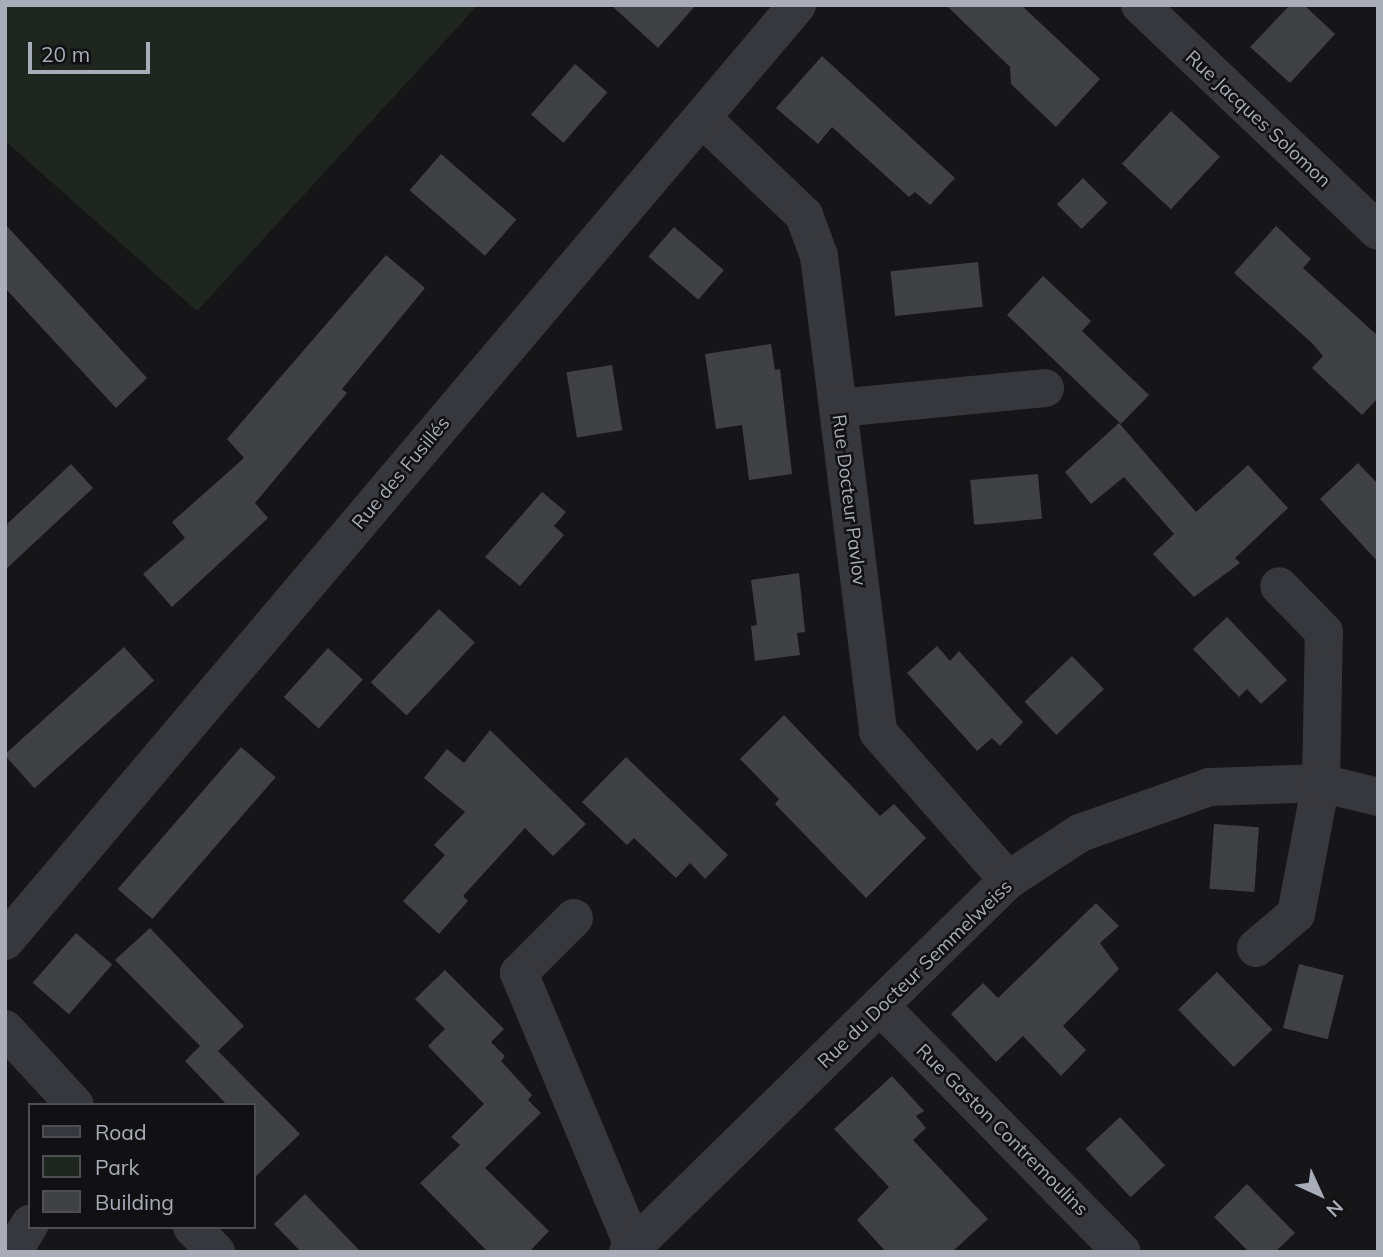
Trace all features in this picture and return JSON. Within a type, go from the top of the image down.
[{"type":"street","name":"Rue des Fusillés","points":[[5,941],[797,5]]},
{"type":"street","name":"Rue Jacques Solomon","points":[[1140,5],[1368,222]]},
{"type":"street","name":"Rue Docteur Pavlov","points":[[702,118],[804,215],[819,256],[878,732],[1008,880]]},
{"type":"street","points":[[838,408],[1045,388]]},
{"type":"street","points":[[1256,948],[1296,914],[1321,783],[1324,632],[1279,586]]},
{"type":"street","name":"Rue du Docteur Semmelweiss","points":[[645,1245],[1008,880],[1080,833],[1209,787],[1321,783],[1378,797]]},
{"type":"street","points":[[574,918],[519,973],[645,1245]]},
{"type":"street","name":"Rue Gaston Contremoulins","points":[[882,1008],[1122,1252]]},
{"type":"street","points":[[5,1029],[73,1103]]},
{"type":"street","points":[[13,1252],[28,1227]]},
{"type":"street","points":[[194,1229],[216,1252]]},
{"type":"green space","points":[[5,5],[478,5],[197,311],[5,141]]},
{"type":"building","points":[[611,5],[696,5],[658,48]]},
{"type":"building","points":[[946,5],[1021,5],[1100,79],[1056,127],[1011,84],[1010,67]]},
{"type":"building","points":[[1290,5],[1304,5],[1335,34],[1290,83],[1250,47]]},
{"type":"building","points":[[822,56],[955,178],[930,205],[915,192],[909,197],[832,127],[818,144],[776,108]]},
{"type":"building","points":[[575,64],[607,92],[563,143],[531,115]]},
{"type":"building","points":[[1171,111],[1220,157],[1171,209],[1122,164]]},
{"type":"building","points":[[441,154],[516,220],[485,256],[410,190]]},
{"type":"building","points":[[1083,178],[1108,203],[1082,229],[1057,204]]},
{"type":"building","points":[[5,224],[147,378],[116,408],[5,288]]},
{"type":"building","points":[[1276,226],[1311,259],[1303,268],[1378,336],[1378,398],[1362,415],[1312,368],[1323,356],[1313,344],[1234,273]]},
{"type":"building","points":[[674,227],[724,270],[698,300],[648,256]]},
{"type":"building","points":[[386,255],[425,288],[342,389],[347,393],[255,503],[268,518],[172,607],[143,574],[185,538],[172,522],[244,458],[227,439]]},
{"type":"building","points":[[978,262],[983,307],[895,316],[890,271]]},
{"type":"building","points":[[1043,276],[1091,321],[1082,331],[1149,395],[1121,424],[1007,315]]},
{"type":"building","points":[[771,344],[775,370],[780,369],[792,474],[749,480],[742,425],[716,429],[705,354]]},
{"type":"building","points":[[612,365],[622,430],[577,437],[567,372]]},
{"type":"building","points":[[1119,423],[1196,512],[1248,465],[1288,508],[1235,558],[1240,563],[1194,597],[1153,554],[1174,534],[1124,477],[1091,504],[1065,472]]},
{"type":"building","points":[[1358,463],[1378,484],[1378,562],[1320,499]]},
{"type":"building","points":[[71,464],[93,488],[5,570],[5,526]]},
{"type":"building","points":[[1038,474],[1042,519],[974,525],[970,480]]},
{"type":"building","points":[[542,492],[566,512],[554,526],[564,535],[520,586],[485,557]]},
{"type":"building","points":[[799,573],[805,632],[797,633],[800,655],[755,661],[751,626],[757,625],[751,580]]},
{"type":"building","points":[[439,609],[475,642],[407,716],[371,682]]},
{"type":"building","points":[[1227,617],[1287,680],[1261,704],[1247,689],[1239,697],[1193,649]]},
{"type":"building","points":[[937,646],[950,661],[959,651],[1023,722],[1000,746],[992,738],[977,751],[907,673]]},
{"type":"building","points":[[124,647],[154,680],[34,788],[5,754]]},
{"type":"building","points":[[328,648],[363,679],[319,728],[284,697]]},
{"type":"building","points":[[1072,656],[1104,689],[1056,735],[1025,702]]},
{"type":"building","points":[[784,715],[880,816],[894,804],[926,838],[866,898],[775,804],[779,799],[740,759]]},
{"type":"building","points":[[490,730],[586,824],[553,856],[525,828],[463,896],[468,901],[439,934],[403,901],[445,855],[434,845],[465,812],[424,778],[447,749],[464,763]]},
{"type":"building","points":[[241,747],[276,777],[152,919],[118,889]]},
{"type":"building","points":[[626,757],[728,855],[705,879],[690,863],[676,878],[634,838],[627,845],[582,802]]},
{"type":"building","points":[[1214,824],[1259,827],[1254,892],[1209,889]]},
{"type":"building","points":[[1096,903],[1119,926],[1100,943],[1119,969],[1063,1026],[1086,1050],[1061,1076],[1023,1036],[996,1062],[951,1014],[983,983],[998,998]]},
{"type":"building","points":[[150,928],[244,1026],[218,1051],[300,1134],[256,1176],[256,1103],[225,1103],[185,1061],[200,1046],[115,960]]},
{"type":"building","points":[[76,933],[112,964],[69,1014],[33,983]]},
{"type":"building","points":[[1299,964],[1344,975],[1328,1039],[1283,1028]]},
{"type":"building","points":[[445,970],[504,1029],[491,1042],[505,1056],[501,1061],[532,1095],[528,1100],[541,1113],[485,1168],[549,1231],[529,1252],[488,1252],[420,1183],[460,1145],[451,1137],[484,1104],[428,1046],[445,1029],[415,999]]},
{"type":"building","points":[[1217,972],[1273,1030],[1234,1067],[1178,1010]]},
{"type":"building","points":[[892,1076],[924,1111],[916,1116],[926,1128],[913,1140],[988,1219],[952,1252],[886,1252],[857,1220],[889,1187],[834,1129]]},
{"type":"building","points":[[1120,1117],[1165,1165],[1131,1197],[1086,1149]]},
{"type":"building","points":[[1247,1184],[1295,1233],[1275,1252],[1249,1252],[1214,1217]]},
{"type":"building","points":[[305,1194],[361,1252],[301,1252],[274,1224]]}]
